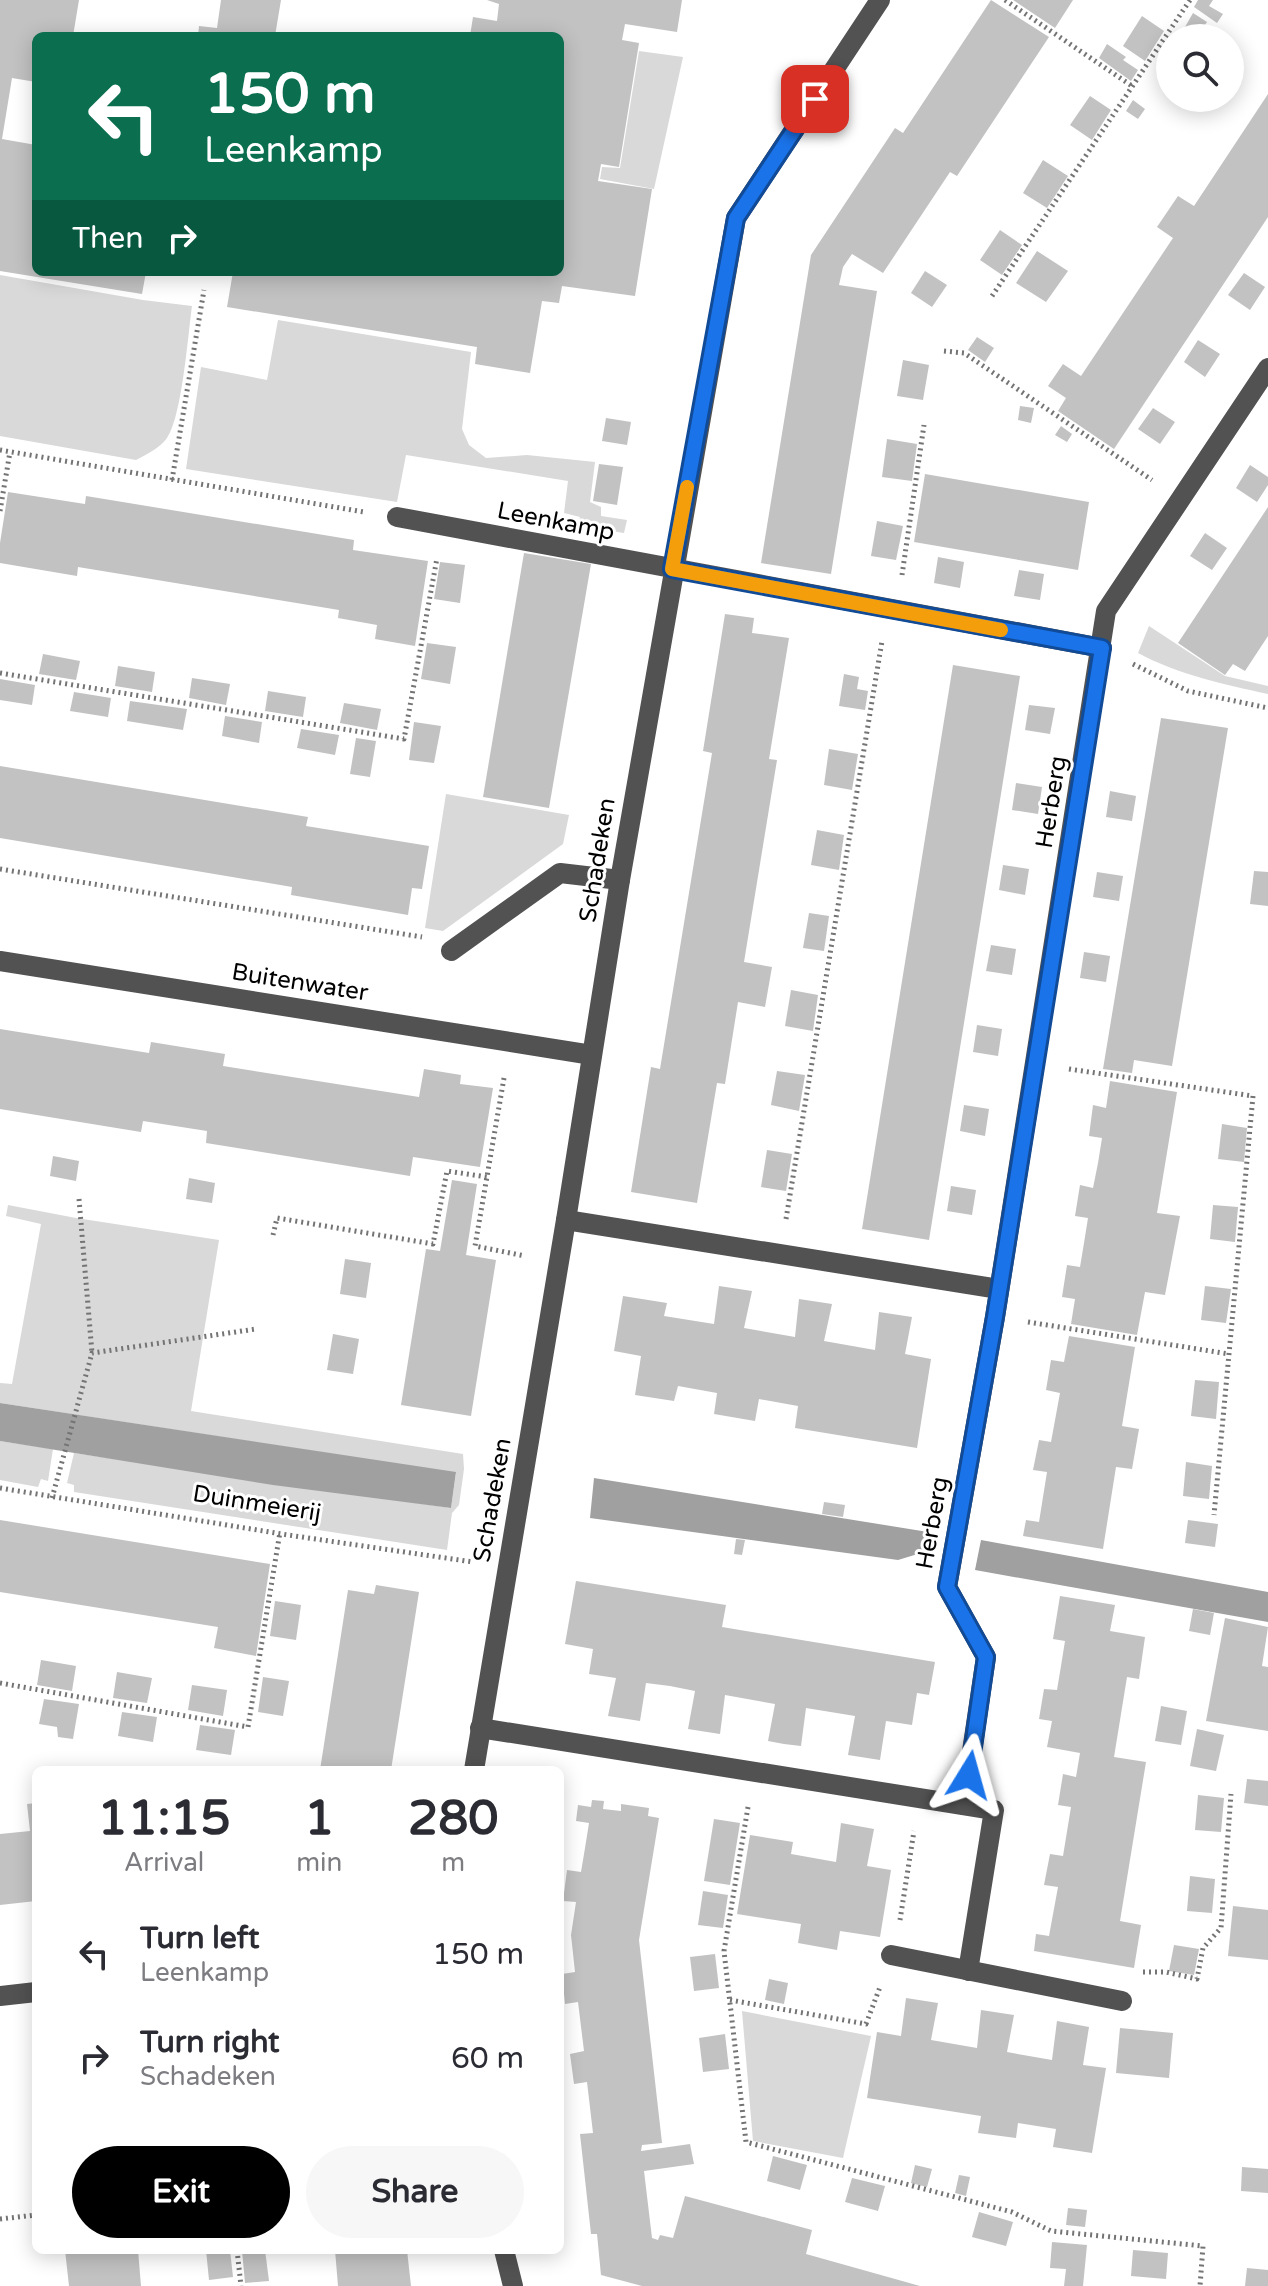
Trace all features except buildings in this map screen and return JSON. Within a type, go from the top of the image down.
[{"type":"street","name":"Schadeken","points":[[475,1766],[672,569],[736,218],[880,0]]},
{"type":"street","name":"Herberg","points":[[964,1805],[986,1657],[947,1587],[995,1317],[1106,611],[1268,368]]},
{"type":"street","name":"Leenkamp","points":[[397,517],[1102,648]]},
{"type":"street","points":[[456,947],[560,873],[620,880]]},
{"type":"street","name":"Buitenwater","points":[[0,961],[592,1055]]},
{"type":"street","points":[[566,1220],[999,1289]]},
{"type":"street","points":[[480,1728],[994,1810],[968,1971]]},
{"type":"street","points":[[891,1955],[1122,2001]]},
{"type":"street","points":[[0,1996],[32,1992]]},
{"type":"street","points":[[505,2254],[513,2286]]},
{"type":"path","points":[[1005,0],[1132,86]]},
{"type":"path","points":[[992,296],[1190,0]]},
{"type":"path","points":[[172,480],[204,290]]},
{"type":"path","points":[[944,351],[964,353],[1181,499]]},
{"type":"path","points":[[781,1254],[924,425]]},
{"type":"path","points":[[0,450],[397,517]]},
{"type":"path","points":[[0,511],[10,452]]},
{"type":"path","points":[[0,673],[404,739],[443,526]]},
{"type":"path","points":[[1102,648],[1188,691],[1268,708]]},
{"type":"path","points":[[0,869],[456,947]]},
{"type":"path","points":[[510,1041],[475,1246],[558,1262]]},
{"type":"path","points":[[1036,1064],[1253,1096],[1214,1515]]},
{"type":"path","points":[[273,1235],[277,1218],[433,1244],[447,1171],[487,1177]]},
{"type":"path","points":[[52,1498],[92,1353],[79,1199]]},
{"type":"path","points":[[995,1317],[1229,1354]]},
{"type":"path","points":[[92,1353],[256,1329]]},
{"type":"path","name":"Duinmeierij","points":[[0,1488],[507,1567]]},
{"type":"path","points":[[0,1683],[248,1727],[280,1532]]},
{"type":"path","points":[[755,1771],[724,1951],[746,2142],[1012,2212],[1051,2231],[1203,2246],[1200,2286]]},
{"type":"path","points":[[1122,2001],[1127,1972],[1166,1972],[1197,1979],[1203,1948],[1221,1928],[1231,1794]]},
{"type":"path","points":[[0,2219],[32,2215]]},
{"type":"path","points":[[237,2254],[241,2286]]},
{"type":"shaded area","points":[[639,51],[683,57],[654,189],[600,179],[602,167],[620,168]]},
{"type":"shaded area","points":[[0,275],[192,306],[177,413],[164,442],[136,460],[0,436]]},
{"type":"shaded area","points":[[278,320],[471,352],[462,429],[469,445],[486,458],[527,455],[595,462],[590,502],[601,507],[601,516],[627,520],[624,533],[578,526],[580,517],[564,513],[568,481],[406,455],[397,502],[186,469],[201,367],[267,380]]},
{"type":"shaded area","points":[[1149,626],[1225,676],[1268,686],[1268,694],[1185,673],[1138,653]]},
{"type":"shaded area","points":[[446,794],[569,815],[563,844],[443,931],[425,928]]},
{"type":"shaded area","points":[[8,1205],[219,1240],[191,1411],[463,1454],[459,1505],[452,1513],[447,1550],[74,1492],[74,1485],[67,1483],[74,1453],[451,1508],[456,1473],[0,1403],[0,1383],[12,1384],[41,1224],[6,1216]]},
{"type":"shaded area","points":[[0,1403],[456,1472],[451,1508],[273,1485],[0,1441]]},
{"type":"shaded area","points":[[0,1441],[53,1449],[48,1481],[41,1479],[38,1487],[0,1480]]},
{"type":"shaded area","points":[[594,1478],[928,1532],[928,1544],[921,1553],[898,1560],[590,1518]]},
{"type":"shaded area","points":[[981,1540],[1268,1592],[1268,1622],[975,1570]]},
{"type":"shaded area","points":[[742,2011],[871,2036],[843,2158],[753,2141]]},
{"type":"slow traffic","points":[[687,487],[672,569],[1001,630]]},
{"type":"route","points":[[815,99],[736,218],[672,569],[1102,648],[995,1317],[947,1587],[986,1657],[969,1775]]}]
